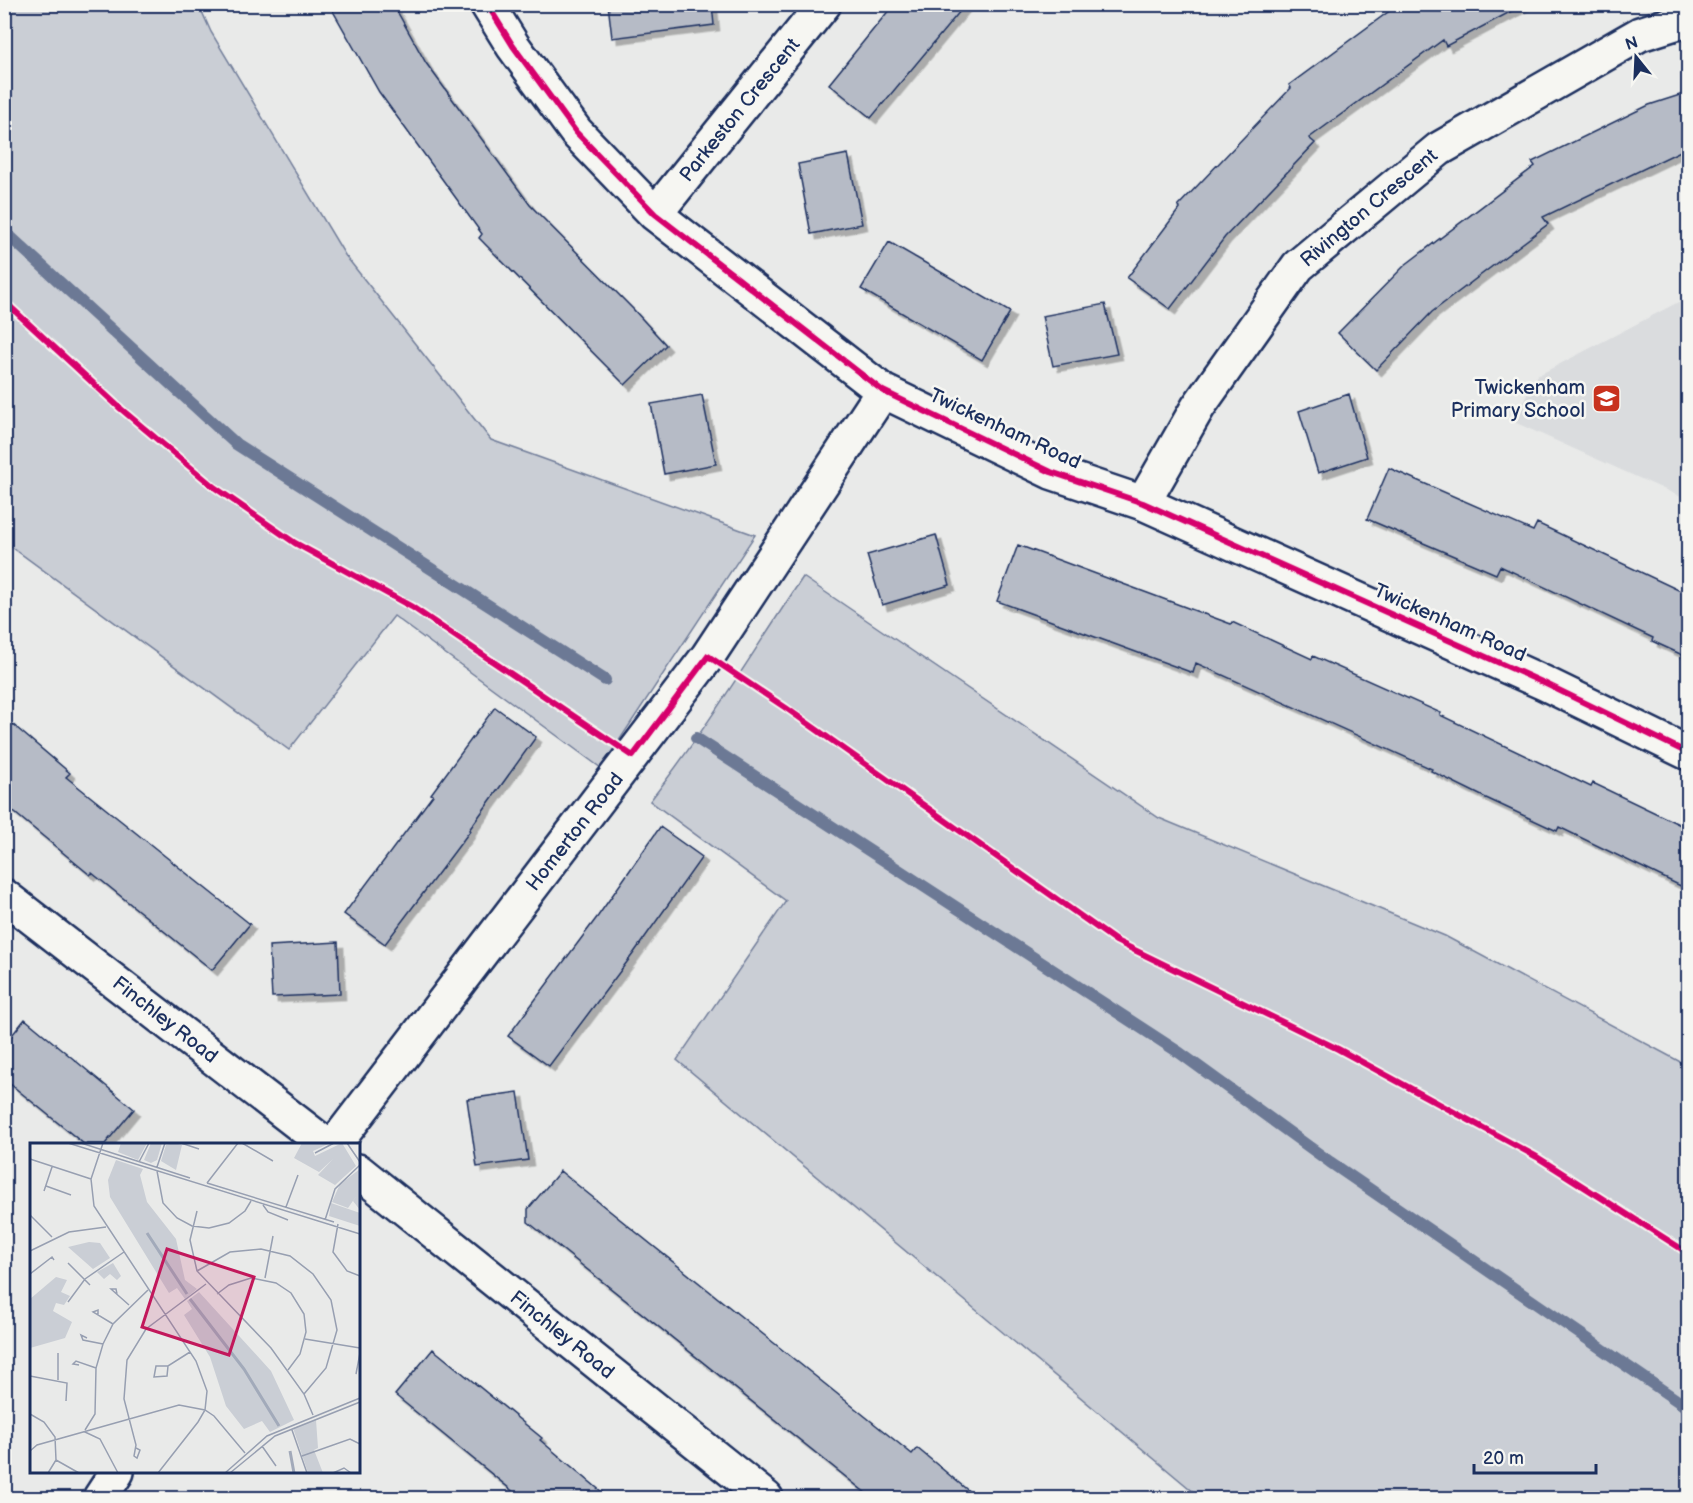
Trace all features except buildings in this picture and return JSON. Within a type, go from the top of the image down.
[{"type":"street","name":"Twickenham Road","points":[[486,4],[513,46],[576,132],[655,214],[883,391],[1051,472],[1143,503],[1544,683],[1689,753]]},
{"type":"street","name":"Parkeston Crescent","points":[[655,214],[825,4]]},
{"type":"street","name":"Rivington Crescent","points":[[1143,503],[1198,407],[1298,266],[1439,149],[1640,34],[1689,19]]},
{"type":"street","name":"Homerton Road","points":[[336,1143],[708,656],[883,391]]},
{"type":"street","name":"Finchley Road","points":[[4,896],[324,1143]]},
{"type":"street","name":"Finchley Road","points":[[360,1173],[766,1498]]},
{"type":"street","points":[[100,1498],[116,1473]]},
{"type":"shaded area","points":[[5,4],[199,5],[211,32],[345,255],[491,440],[755,535],[601,768],[394,616],[289,750],[5,542]]},
{"type":"shaded area","name":"Twickenham Primary School","points":[[1688,297],[1688,500],[1512,421],[1537,376]]},
{"type":"shaded area","points":[[803,577],[1159,818],[1445,936],[1688,1066],[1688,1498],[1201,1498],[677,1060],[786,901],[650,801],[710,719]]},
{"type":"waterway","points":[[4,231],[236,444],[605,680]]},
{"type":"waterway","points":[[696,738],[1180,1053],[1330,1162],[1688,1408]]},
{"type":"cycle path","points":[[487,4],[513,46],[576,132],[655,214],[883,391],[1051,472],[1143,503],[1544,683],[1688,753]]},
{"type":"cycle path","points":[[4,301],[121,409],[214,487],[295,543],[412,607],[633,756],[708,656],[786,708],[1116,941],[1338,1049],[1537,1157],[1688,1253]]},
{"type":"place","name":"Twickenham Primary School","points":[[1606,399]]}]
